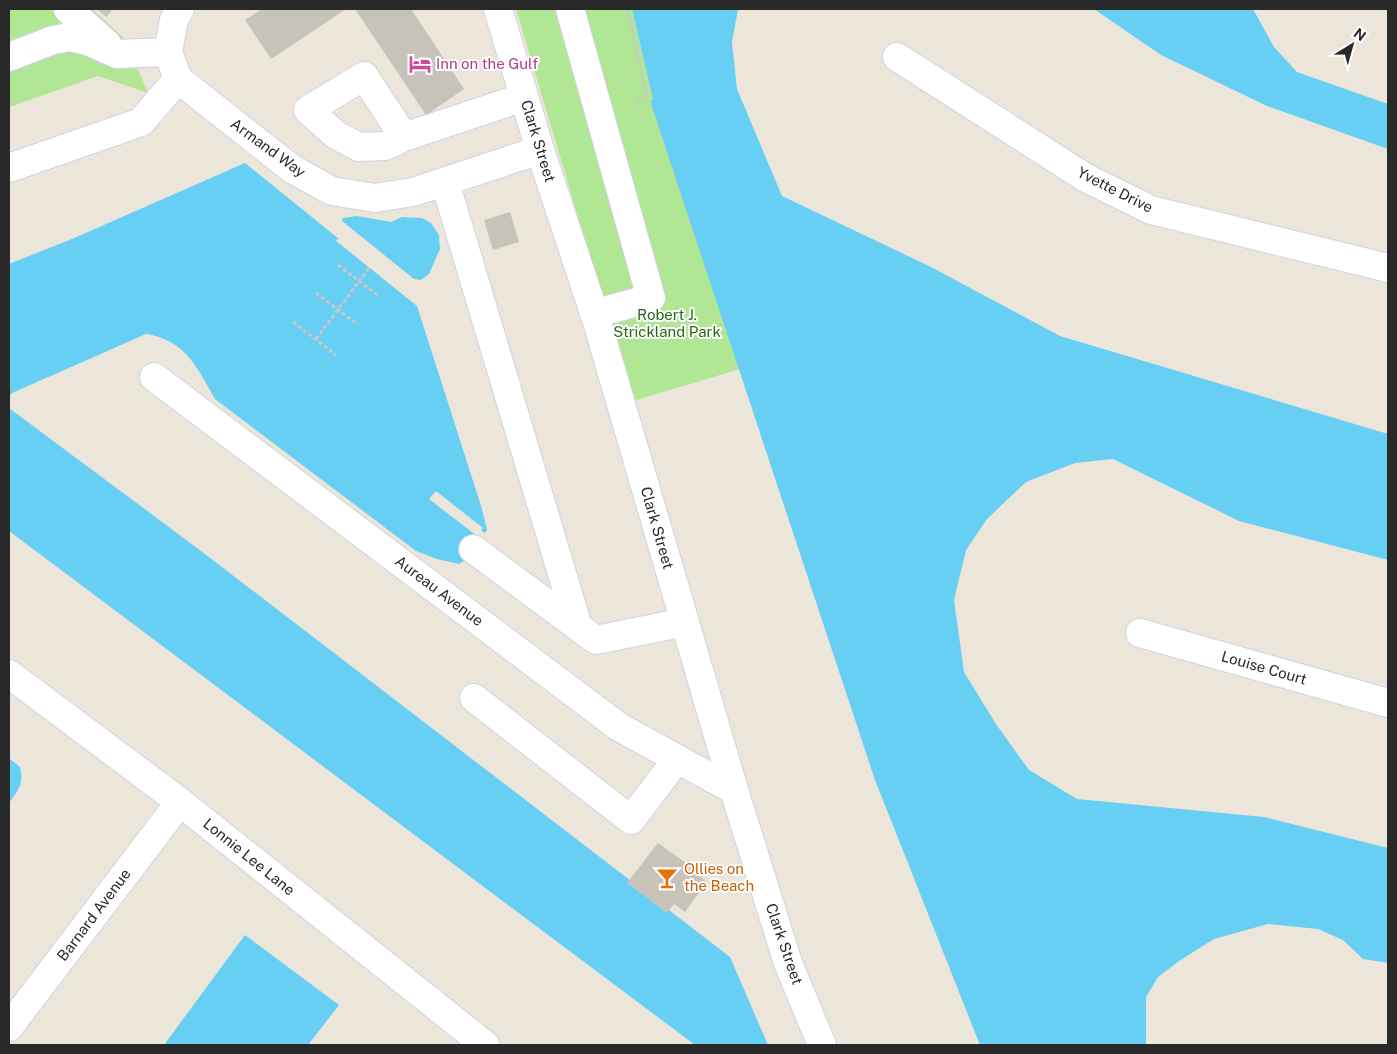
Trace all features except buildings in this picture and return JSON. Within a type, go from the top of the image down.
[{"type":"street","points":[[68,9],[117,54]]},
{"type":"street","points":[[9,168],[141,122],[178,79],[168,52],[174,20],[180,9]]},
{"type":"street","name":"Clark Street","points":[[498,9],[540,150],[594,314],[734,790],[788,963],[822,1045]]},
{"type":"street","points":[[570,9],[651,298],[594,314]]},
{"type":"street","points":[[9,57],[53,40],[70,37],[90,42],[117,54],[168,52]]},
{"type":"street","name":"Yvette Drive","points":[[897,57],[1086,178],[1151,210],[1388,268]]},
{"type":"street","name":"Armand Way","points":[[178,79],[292,169],[332,191],[375,198],[414,192],[540,150]]},
{"type":"street","points":[[404,137],[524,97]]},
{"type":"street","points":[[445,182],[578,627]]},
{"type":"street","name":"Aureau Avenue","points":[[154,377],[619,727],[734,790]]},
{"type":"street","points":[[473,550],[596,640],[685,622]]},
{"type":"street","name":"Louise Court","points":[[1140,633],[1388,703]]},
{"type":"street","name":"Lonnie Lee Lane","points":[[9,674],[180,802],[484,1045]]},
{"type":"street","points":[[474,698],[632,820],[677,760]]},
{"type":"street","name":"Barnard Avenue","points":[[9,1027],[180,802]]},
{"type":"path","points":[[627,9],[647,97],[636,104]]},
{"type":"path","points":[[338,264],[380,297]]},
{"type":"path","points":[[316,339],[369,268]]},
{"type":"path","points":[[316,293],[358,325]]},
{"type":"path","points":[[293,322],[336,355]]},
{"type":"green space","points":[[9,9],[92,9],[125,39],[148,93],[98,76],[9,107]]},
{"type":"green space","name":"Robert J. Strickland Park","points":[[516,9],[632,9],[653,100],[650,101],[740,369],[633,401]]},
{"type":"water","points":[[632,9],[738,9],[732,42],[737,89],[782,196],[929,266],[1060,336],[1388,434],[1388,560],[1239,521],[1113,459],[1075,463],[1026,482],[987,519],[966,550],[954,600],[964,672],[996,724],[1029,770],[1077,799],[1264,817],[1388,848],[1388,963],[1363,959],[1343,940],[1318,929],[1268,924],[1214,939],[1158,977],[1146,997],[1146,1045],[980,1045],[875,780],[650,101],[653,100]]},
{"type":"water","points":[[1094,9],[1253,9],[1274,47],[1297,72],[1388,104],[1388,149],[1267,106],[1161,55]]},
{"type":"water","points":[[245,163],[339,239],[335,240],[417,306],[487,530],[465,560],[459,564],[437,559],[416,551],[215,399],[196,366],[188,357],[171,342],[159,337],[146,334],[9,396],[9,264],[72,239]]},
{"type":"water","points":[[357,216],[391,222],[402,217],[422,218],[431,223],[439,235],[440,249],[429,274],[421,280],[414,279],[342,221],[343,218]]},
{"type":"water","points":[[9,408],[205,554],[730,957],[768,1045],[695,1045],[9,531]]},
{"type":"water","points":[[9,758],[20,767],[21,782],[9,803]]},
{"type":"water","points":[[245,935],[339,1005],[308,1045],[164,1045]]},
{"type":"pier","points":[[436,491],[483,528],[481,530],[487,535],[484,539],[477,536],[429,499]]},
{"type":"place","name":"Inn on the Gulf","points":[[420,64]]},
{"type":"place","name":"Ollies on the Beach","points":[[667,878]]}]
